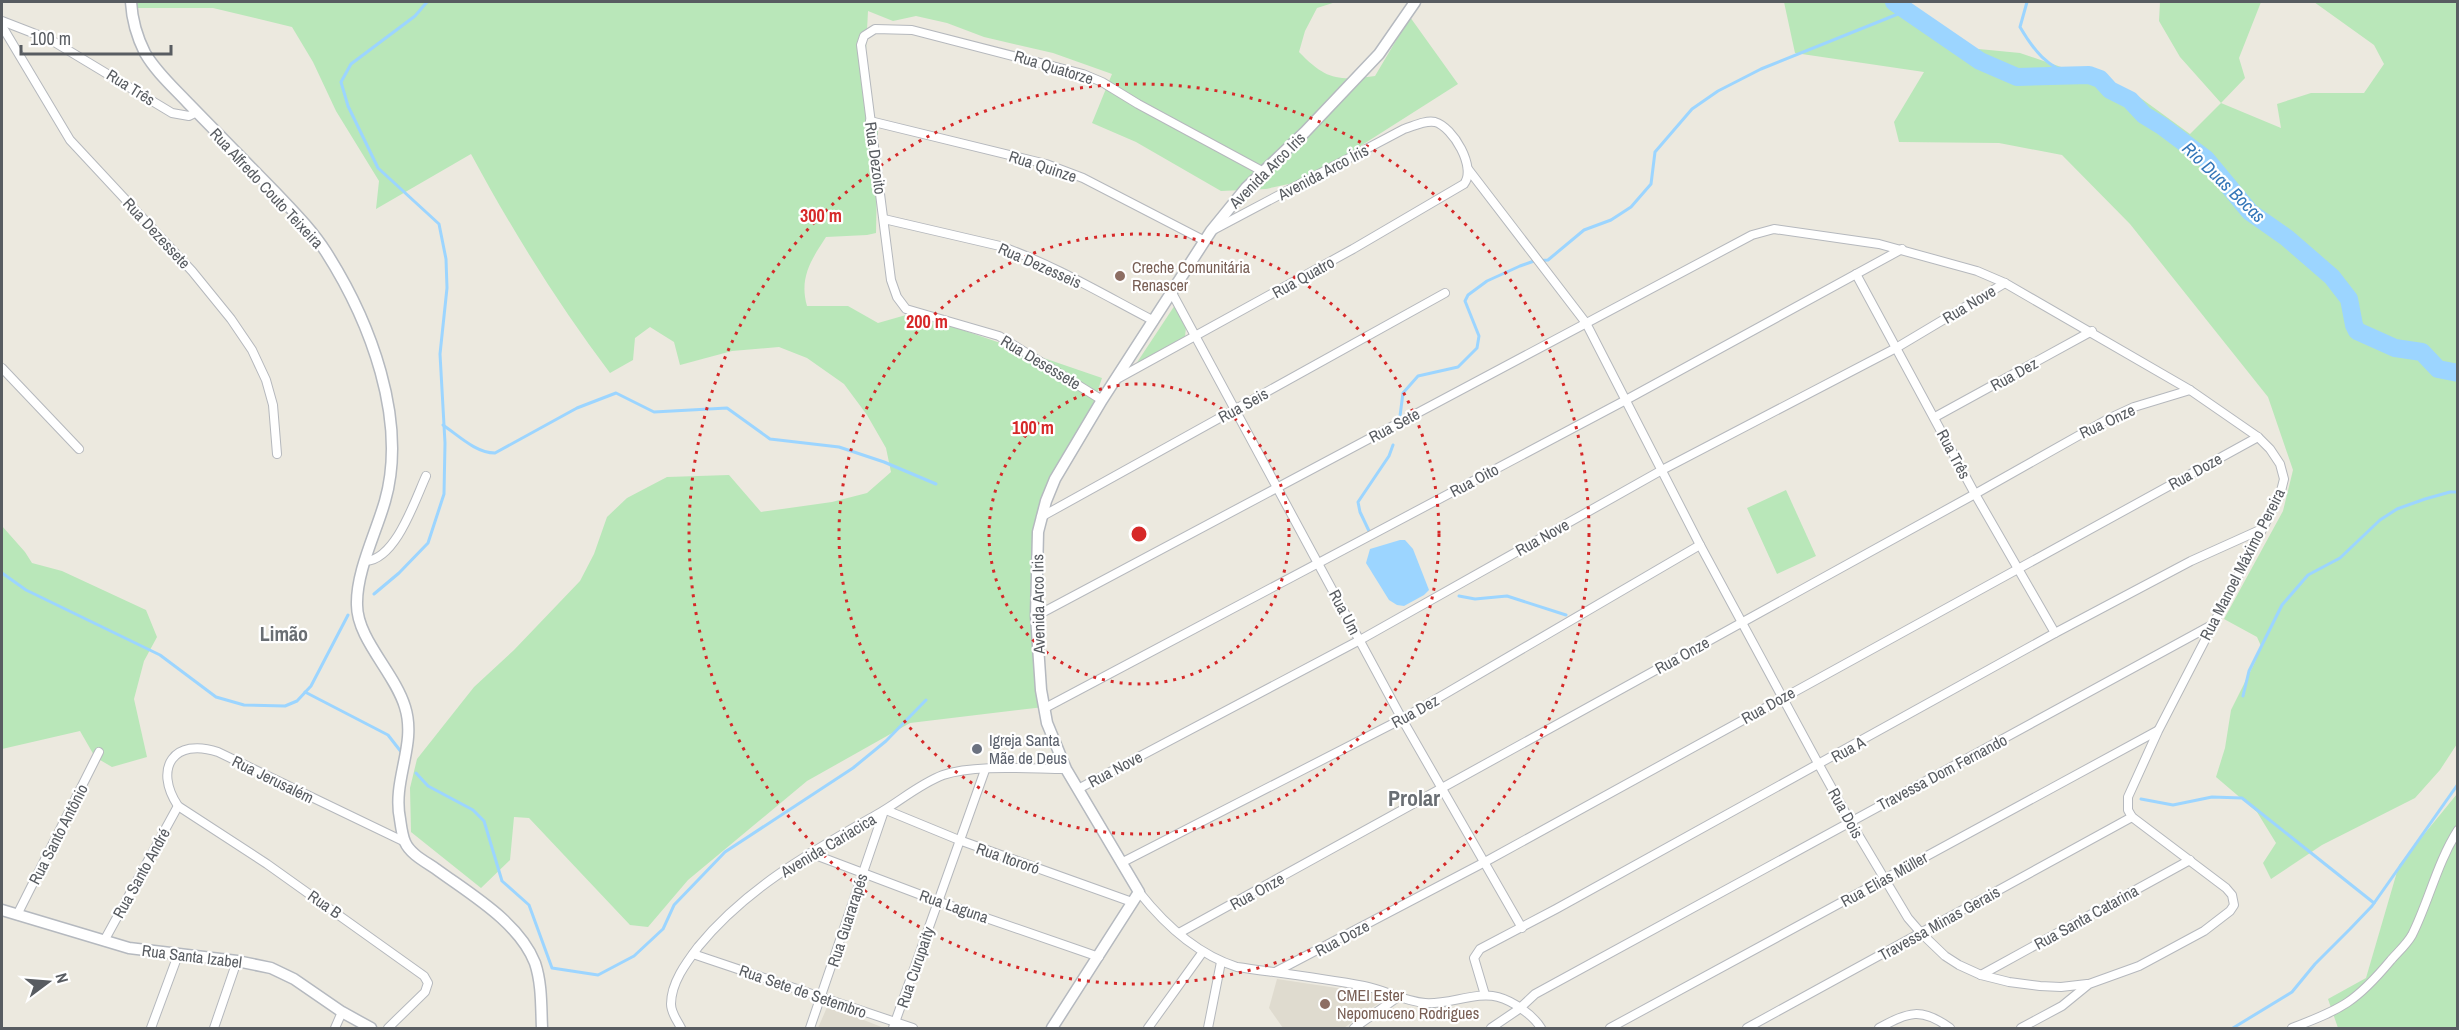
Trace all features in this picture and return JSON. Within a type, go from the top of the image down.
[{"type":"street","name":"Rua Alfredo Couto Teixeira","points":[[131,2],[137,34],[153,66],[291,209],[319,242],[340,276],[372,349],[388,397],[393,449],[385,500],[357,592],[358,617],[367,639],[400,696],[409,724],[408,750],[398,798],[398,812],[405,842]]},
{"type":"street","name":"Avenida Arco Iris","points":[[1415,2],[1379,54],[1305,132],[1262,171],[1208,236],[1102,400],[1055,479],[1041,517],[1037,548],[1036,616],[1040,676],[1051,738],[1066,769],[1139,892],[1202,953],[1237,967],[1277,971],[1384,990],[1416,1002],[1442,1003],[1485,995]]},
{"type":"street","name":"Rua Três","points":[[2,21],[51,40],[172,113],[189,116],[197,112]]},
{"type":"street","name":"Rua Dezessete","points":[[2,26],[70,140],[192,271],[231,319],[252,350],[266,380],[273,405],[277,454]]},
{"type":"street","name":"Rua Quatorze","points":[[864,36],[875,29],[912,30],[1083,74],[1102,82],[1128,99],[1262,171]]},
{"type":"street","name":"Rua Dezoito","points":[[864,36],[861,45],[891,280]]},
{"type":"street","name":"Rua Quinze","points":[[870,121],[1046,164],[1083,178],[1208,236]]},
{"type":"street","name":"Avenida Arco Íris","points":[[1208,236],[1404,129],[1427,121],[1438,123],[1454,137],[1468,169]]},
{"type":"street","name":"Rua Dois","points":[[1468,169],[1586,323],[1624,401],[1819,765],[1883,879],[1921,933],[1959,965],[1982,975],[2009,982],[2040,986],[2061,987],[2089,984]]},
{"type":"street","name":"Rua Quatro","points":[[1114,381],[1353,249],[1464,184],[1467,180],[1468,169]]},
{"type":"street","name":"Rua Dezesseis","points":[[884,219],[1000,246],[1024,255],[1154,321]]},
{"type":"street","name":"Rua Manoel Máximo Pereira","points":[[1752,235],[1774,229],[1902,249],[1977,271],[2005,283],[2190,390],[2258,437],[2276,457],[2283,479],[2280,495],[2158,731],[2128,797],[2128,810],[2132,817]]},
{"type":"street","name":"Rua Sete","points":[[1036,616],[1752,235]]},
{"type":"street","name":"Rua Oito","points":[[1045,708],[1624,401],[1902,249]]},
{"type":"street","name":"Rua Três","points":[[1856,274],[1975,494],[2055,633]]},
{"type":"street","name":"Rua Desessete","points":[[891,280],[897,297],[906,309],[999,336],[1102,400]]},
{"type":"street","name":"Rua Nove","points":[[1078,789],[1360,640],[1662,470],[1896,348],[2005,283]]},
{"type":"street","name":"Rua Um","points":[[1172,292],[1402,719],[1522,928]]},
{"type":"street","name":"Rua Seis","points":[[1041,517],[1445,293]]},
{"type":"street","name":"Rua Dez","points":[[1935,417],[2092,332]]},
{"type":"street","points":[[2,368],[80,449]]},
{"type":"street","name":"Rua Onze","points":[[1179,933],[1975,494],[2108,418],[2134,407],[2190,390]]},
{"type":"street","name":"Rua Doze","points":[[1277,971],[1483,863],[2258,437]]},
{"type":"street","points":[[366,561],[375,560],[387,550],[401,529],[426,476]]},
{"type":"street","name":"Rua A","points":[[1485,995],[1475,954],[1480,949],[1819,765],[2055,633],[2191,561],[2262,529]]},
{"type":"street","name":"Rua Dez","points":[[1121,862],[1402,719],[1700,545]]},
{"type":"street","name":"Travessa Dom Fernando","points":[[1491,1029],[1535,994],[2211,626]]},
{"type":"street","name":"Rua Elias Müller","points":[[1610,1029],[2158,731]]},
{"type":"street","name":"Rua Jerusalém","points":[[169,793],[166,774],[172,757],[179,751],[203,747],[218,752],[405,842]]},
{"type":"street","name":"Rua Santo Antônio","points":[[17,915],[99,752]]},
{"type":"street","name":"Avenida Cariacica","points":[[683,1028],[672,1012],[672,993],[675,983],[693,954],[713,929],[740,902],[810,853],[943,775],[985,770],[1066,769]]},
{"type":"street","name":"Rua Curupaity","points":[[895,1025],[985,770]]},
{"type":"street","name":"Rua B","points":[[169,793],[177,806],[267,864],[424,976],[428,983],[425,992],[388,1029]]},
{"type":"street","name":"Rua Santo André","points":[[104,941],[177,806]]},
{"type":"street","name":"Rua Itororó","points":[[885,810],[959,840],[1132,902]]},
{"type":"street","name":"Rua Guararapés","points":[[810,1029],[885,810]]},
{"type":"street","points":[[2021,1029],[2062,1006],[2089,984],[2139,966],[2179,946],[2230,911],[2235,901],[2232,895],[2132,817]]},
{"type":"street","name":"Travessa Minas Gerais","points":[[1747,1029],[2132,817]]},
{"type":"street","points":[[2292,1029],[2330,1014],[2355,999],[2370,986],[2411,937],[2447,848],[2457,830]]},
{"type":"street","points":[[405,842],[410,850],[482,903],[518,937],[534,961],[538,975],[542,1029]]},
{"type":"street","name":"Rua Laguna","points":[[810,853],[937,901],[1099,957]]},
{"type":"street","name":"Rua Santa Catarina","points":[[1982,975],[2190,860]]},
{"type":"street","points":[[1052,1029],[1139,892]]},
{"type":"street","name":"Rua Santa Izabel","points":[[2,910],[129,948],[237,961],[271,968],[371,1029]]},
{"type":"street","points":[[1148,1029],[1202,953]]},
{"type":"street","name":"Rua Sete de Setembro","points":[[693,954],[822,997],[895,1025],[913,1029]]},
{"type":"street","points":[[151,1029],[178,955]]},
{"type":"street","points":[[214,1029],[237,961]]},
{"type":"street","points":[[1208,1029],[1221,962]]},
{"type":"street","points":[[1485,995],[1500,998],[1519,1009],[1530,1016],[1542,1029]]},
{"type":"street","points":[[1354,1029],[1398,997]]},
{"type":"street","points":[[335,1029],[342,1012]]},
{"type":"street","points":[[1879,1029],[1897,1018],[1918,1013],[1926,1014],[1950,1029]]},
{"type":"shaded area","name":"CMEI Ester Nepomuceno Rodrigues","points":[[1277,979],[1377,994],[1383,1000],[1344,1028],[1283,1028],[1269,1008]]},
{"type":"shaded area","points":[[828,1005],[836,1009],[884,1028],[818,1028]]},
{"type":"green space","points":[[127,2],[1336,2],[1317,8],[1305,31],[1299,52],[1317,68],[1342,78],[1375,76],[1410,17],[1458,84],[1307,180],[1266,189],[1221,191],[1136,142],[1092,123],[1112,74],[1053,53],[984,37],[947,23],[916,16],[893,21],[868,11],[864,89],[867,119],[878,128],[876,233],[826,237],[808,270],[804,287],[807,306],[848,306],[878,323],[913,313],[1102,378],[1095,399],[1041,518],[1034,551],[1044,707],[910,723],[807,781],[688,880],[648,927],[630,925],[529,818],[514,817],[510,860],[481,888],[411,832],[410,788],[417,759],[474,687],[514,650],[580,581],[594,554],[607,517],[627,498],[667,477],[729,475],[761,512],[832,502],[867,493],[891,472],[886,448],[867,415],[844,384],[807,358],[779,347],[732,351],[680,365],[674,342],[650,327],[635,338],[633,360],[610,373],[536,266],[471,154],[376,209],[379,181],[336,111],[313,62],[292,27],[213,8],[127,8]]},
{"type":"green space","points":[[1784,2],[1891,2],[1889,5],[1891,8],[1958,47],[2020,53],[2131,91],[2190,134],[2221,103],[2281,128],[2277,104],[2311,93],[2364,93],[2384,64],[2374,45],[2314,2],[2457,2],[2457,744],[2440,770],[2415,798],[2322,845],[2271,879],[2263,863],[2276,843],[2257,812],[2216,777],[2225,748],[2231,710],[2261,646],[2257,637],[2224,619],[2283,511],[2293,470],[2268,397],[2130,224],[2062,155],[1999,143],[1899,142],[1894,122],[1924,72],[1795,53]]},
{"type":"green space","points":[[2160,2],[2261,2],[2239,58],[2245,78],[2221,103],[2180,57],[2159,21]]},
{"type":"green space","points":[[1175,305],[1186,327],[1185,337],[1136,364]]},
{"type":"green space","points":[[1786,490],[1816,556],[1777,574],[1747,508]]},
{"type":"green space","points":[[2,526],[32,563],[62,571],[146,610],[157,637],[144,661],[134,699],[147,757],[112,767],[95,757],[80,731],[2,749]]},
{"type":"green space","points":[[2457,794],[2457,1028],[2338,1028],[2328,999],[2366,978],[2399,865]]},
{"type":"water","points":[[1405,540],[1413,549],[1429,590],[1404,606],[1389,600],[1366,563],[1370,549]]},
{"type":"waterway","points":[[374,594],[399,573],[428,543],[444,494],[445,443],[440,354],[447,288],[446,259],[439,224],[378,168],[348,106],[341,82],[351,64],[415,16],[427,2]]},
{"type":"waterway","name":"Rio Duas Bocas","points":[[1894,2],[1980,61],[2017,77],[2089,75],[2100,79],[2110,90],[2130,100],[2144,115],[2206,159],[2250,212],[2287,238],[2332,277],[2349,299],[2357,331],[2395,348],[2422,352],[2438,369],[2458,373]]},
{"type":"waterway","points":[[2027,2],[2020,27],[2025,36],[2049,63],[2074,76]]},
{"type":"waterway","points":[[1400,416],[1403,393],[1418,376],[1458,367],[1477,348],[1479,336],[1465,301],[1468,295],[1487,281],[1520,266],[1534,261],[1548,260],[1584,230],[1611,220],[1631,207],[1651,184],[1655,152],[1692,109],[1718,91],[1761,69],[1908,10]]},
{"type":"waterway","points":[[443,425],[474,447],[495,453],[577,408],[616,393],[654,412],[727,408],[770,439],[839,447],[884,462],[936,484]]},
{"type":"waterway","points":[[1370,533],[1358,502],[1389,456],[1393,445]]},
{"type":"waterway","points":[[2243,696],[2249,671],[2282,605],[2308,575],[2340,558],[2380,520],[2397,509],[2450,492],[2458,492]]},
{"type":"waterway","points":[[2,573],[26,590],[160,655],[216,697],[244,705],[285,706],[297,701],[311,686],[348,615]]},
{"type":"waterway","points":[[1459,596],[1475,599],[1507,596],[1566,615]]},
{"type":"waterway","points":[[305,692],[388,735],[402,753]]},
{"type":"waterway","points":[[416,773],[428,786],[473,810],[484,821],[502,881],[529,905],[552,968],[598,975],[634,956],[663,929],[674,905],[725,852],[853,768],[886,741],[926,700]]},
{"type":"waterway","points":[[2233,1028],[2292,992],[2315,964],[2372,906],[2458,784]]},
{"type":"waterway","points":[[2141,799],[2173,805],[2212,797],[2242,798],[2374,903]]},
{"type":"place","name":"Creche Comunitária Renascer","points":[[1120,276]]},
{"type":"place","name":"Igreja Santa Mãe de Deus","points":[[977,749]]},
{"type":"place","name":"CMEI Ester Nepomuceno Rodrigues","points":[[1325,1004]]},
{"type":"district","name":"Limão","points":[[284,633]]},
{"type":"district","name":"Prolar","points":[[1414,798]]}]
